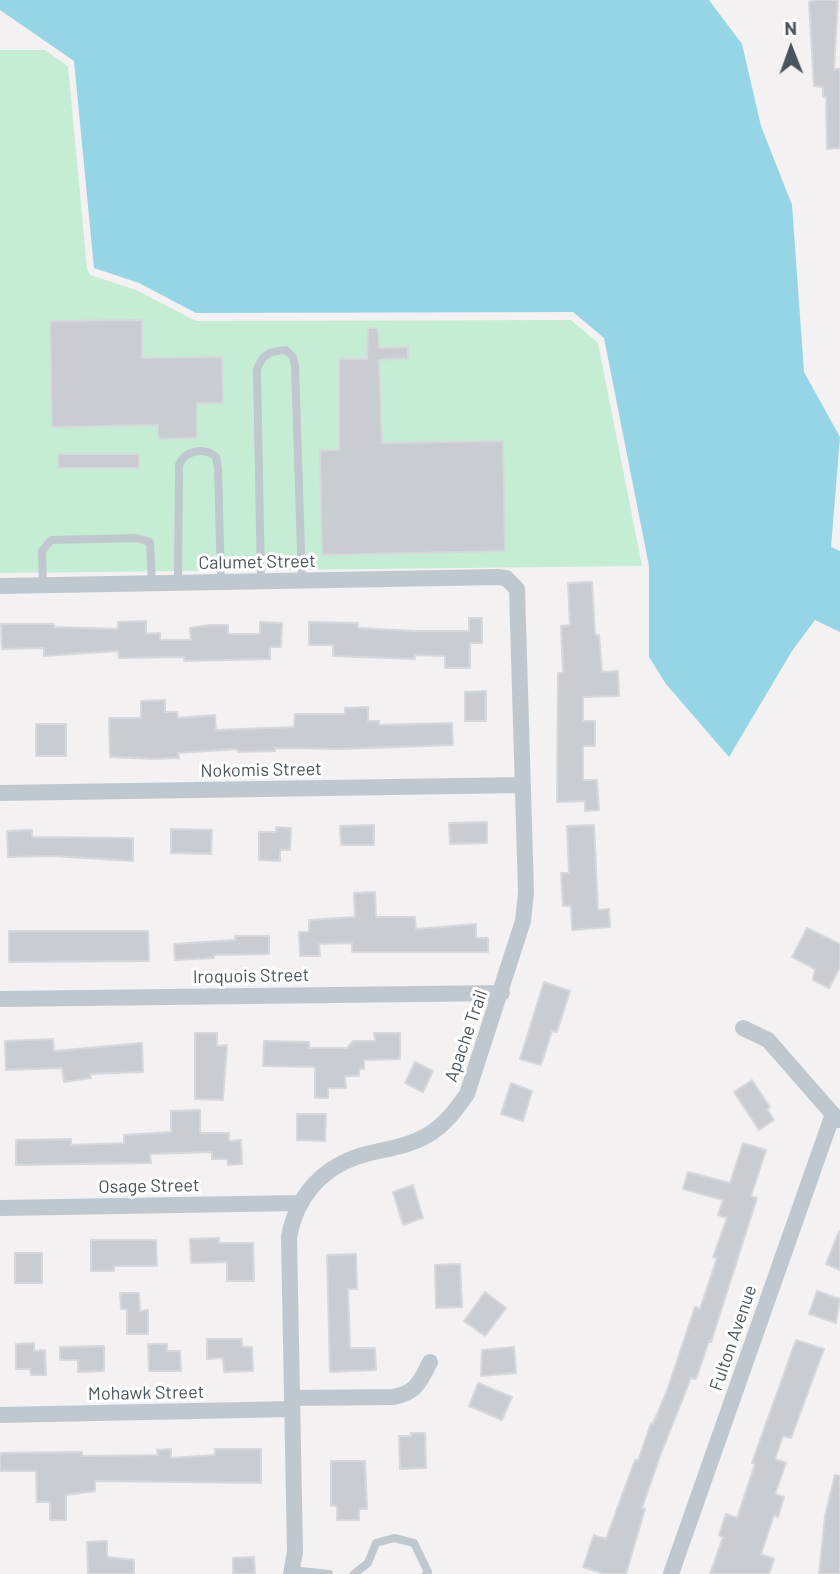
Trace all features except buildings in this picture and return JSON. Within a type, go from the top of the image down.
[{"type":"street","name":"Calumet Street","points":[[0,586],[498,577],[512,582]]},
{"type":"street","name":"Apache Trail","points":[[292,1572],[295,1552],[289,1237],[299,1203],[311,1186],[331,1170],[357,1157],[405,1146],[443,1124],[467,1094],[502,993],[524,912],[519,598],[512,582]]},
{"type":"street","name":"Nokomis Street","points":[[0,793],[523,785]]},
{"type":"street","name":"Iroquois Street","points":[[0,999],[502,993]]},
{"type":"street","points":[[743,1028],[768,1040],[836,1118]]},
{"type":"street","name":"Fulton Avenue","points":[[671,1574],[836,1118]]},
{"type":"street","name":"Osage Street","points":[[0,1208],[299,1203]]},
{"type":"street","name":"Mohawk Street","points":[[0,1415],[292,1404],[393,1397],[408,1394],[419,1386],[429,1362]]},
{"type":"lane","points":[[261,582],[257,370],[260,359],[272,351],[286,350],[293,357],[295,366],[302,581]]},
{"type":"lane","points":[[178,583],[178,465],[182,457],[190,452],[202,451],[216,457],[218,468],[220,582]]},
{"type":"lane","points":[[43,585],[43,551],[51,540],[137,538],[150,542],[152,583]]},
{"type":"lane","points":[[354,1574],[368,1563],[376,1543],[394,1538],[414,1543],[427,1573]]},
{"type":"lane","points":[[292,1572],[329,1574]]},
{"type":"green space","points":[[0,50],[45,50],[68,66],[87,269],[90,275],[136,290],[196,321],[571,320],[598,343],[642,566],[0,573]]},
{"type":"water","points":[[0,0],[709,0],[742,44],[761,126],[792,205],[804,372],[840,437],[831,547],[840,551],[840,632],[815,620],[792,651],[729,757],[666,684],[649,657],[649,566],[604,338],[573,312],[196,313],[139,283],[94,268],[74,61],[0,10]]}]
